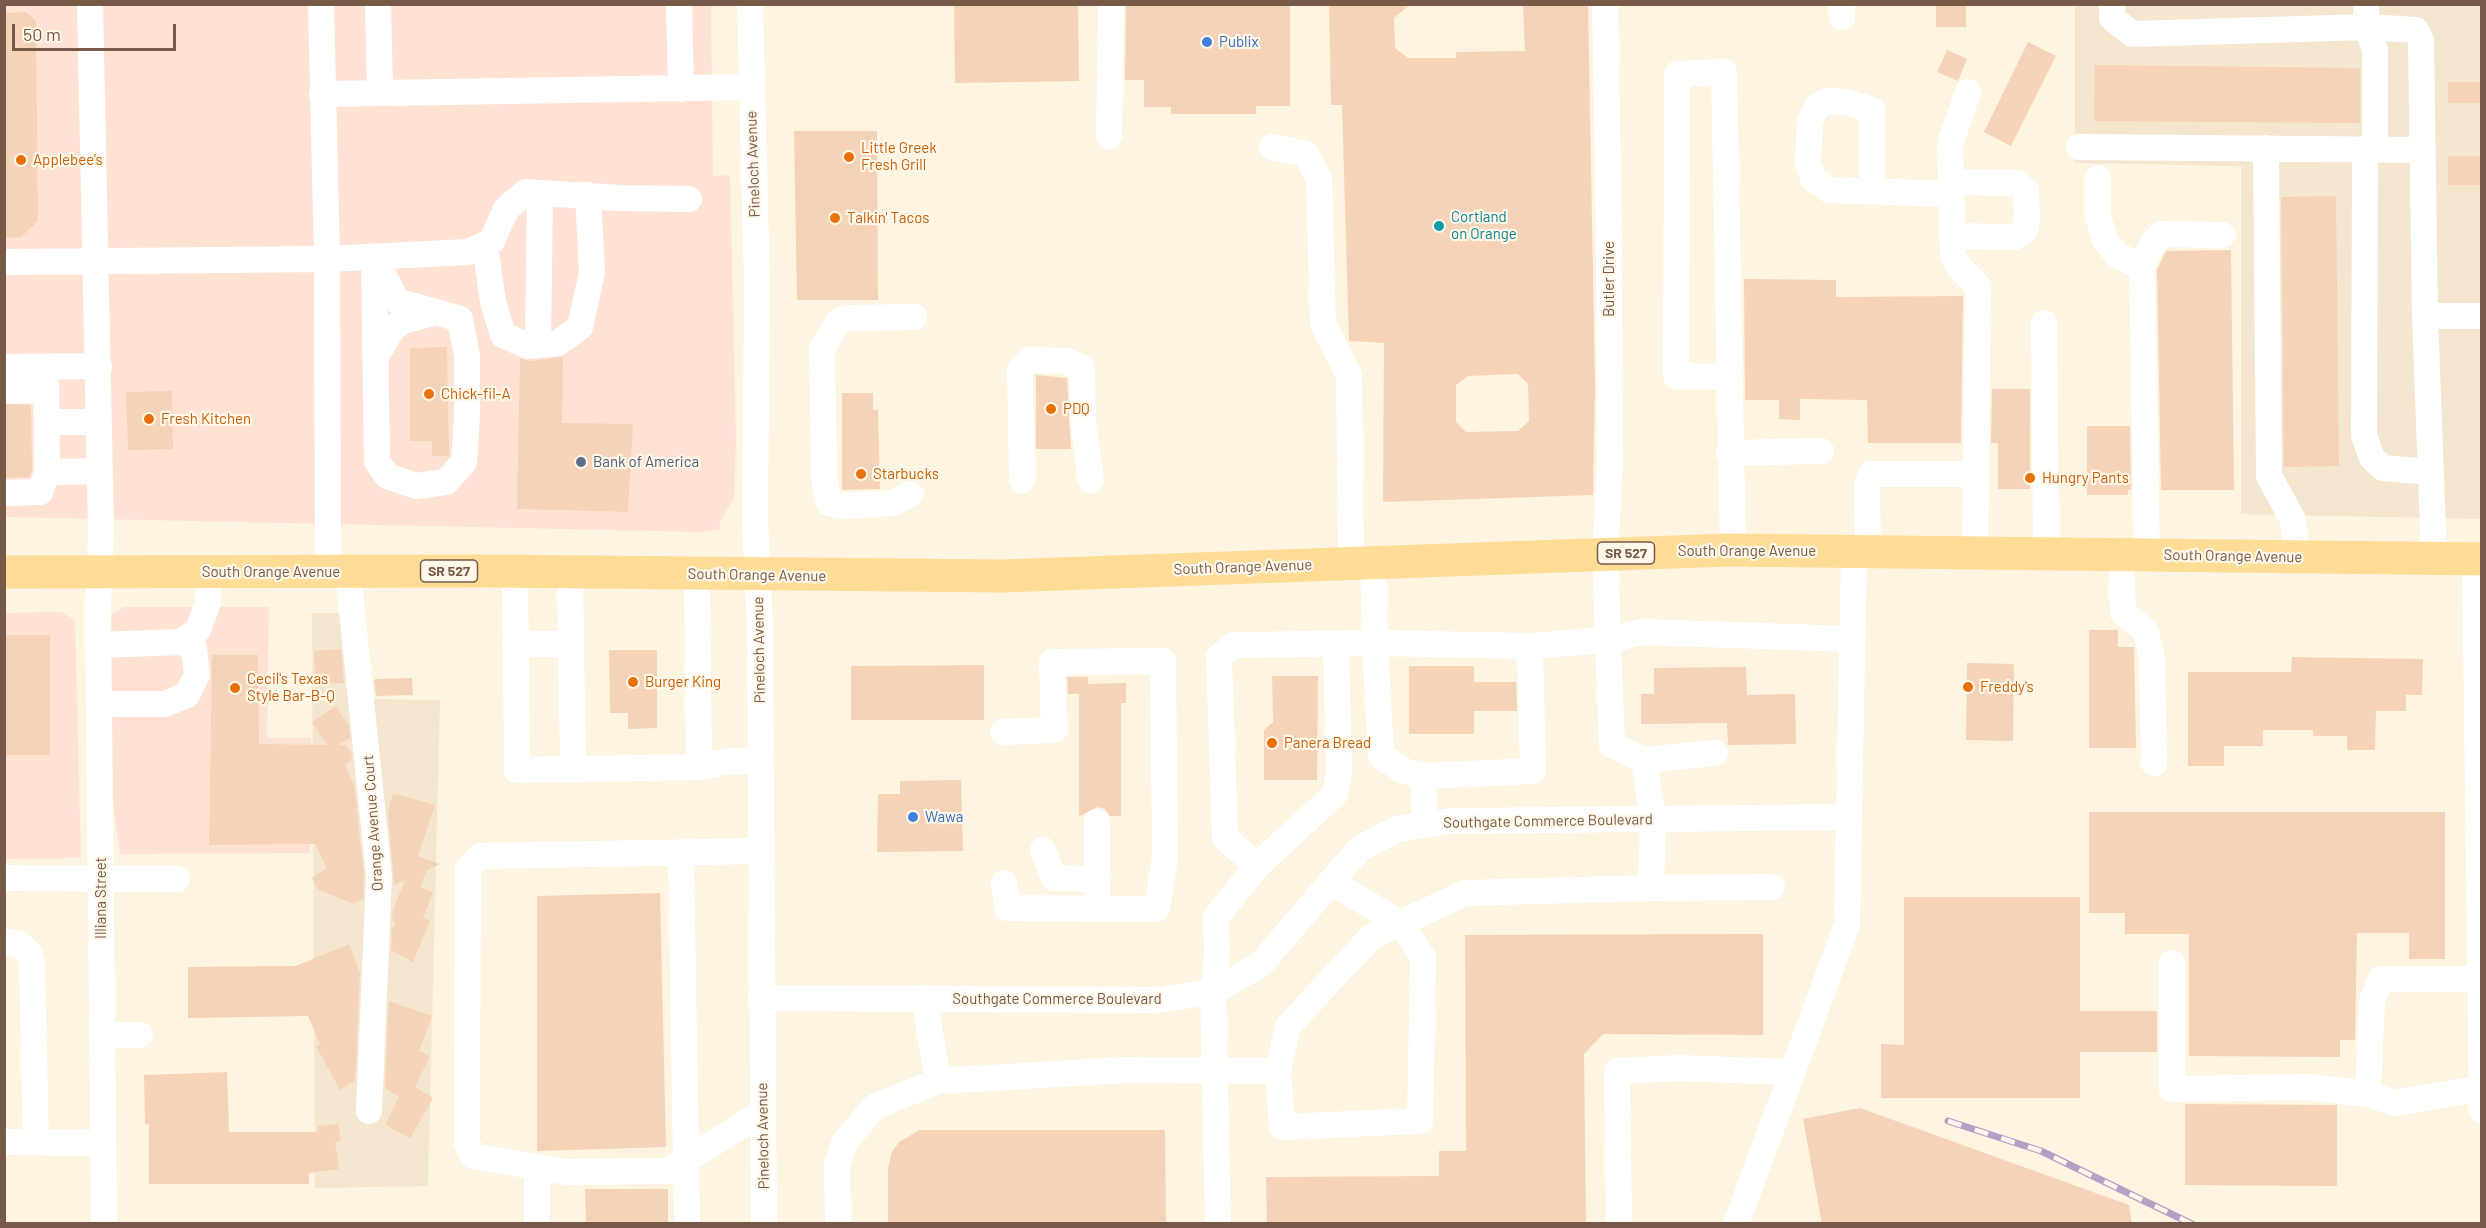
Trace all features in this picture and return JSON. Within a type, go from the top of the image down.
[{"type":"main road","name":"South Orange Avenue","points":[[4,572],[570,572],[1002,576],[1733,550],[2478,559]]},
{"type":"street","name":"Illiana Street","points":[[90,4],[99,366],[98,645],[104,1224]]},
{"type":"street","name":"Orange Avenue Court","points":[[321,4],[338,572],[379,876],[369,1111]]},
{"type":"street","points":[[378,4],[380,93]]},
{"type":"street","points":[[679,4],[681,89]]},
{"type":"street","name":"Pineloch Avenue","points":[[750,4],[757,286],[757,575],[760,627],[764,1224]]},
{"type":"street","points":[[1109,136],[1111,4]]},
{"type":"street","name":"Butler Drive","points":[[1605,4],[1610,442],[1605,553],[1612,746],[1644,760]]},
{"type":"street","points":[[2112,4],[2112,18],[2132,34],[2367,16],[2416,30],[2421,40],[2425,316],[2434,559]]},
{"type":"street","points":[[2367,16],[2375,50],[2370,149],[2364,436],[2372,458],[2383,468],[2430,472]]},
{"type":"street","points":[[1728,377],[1676,375],[1677,74],[1724,72],[1729,453],[1733,550]]},
{"type":"street","points":[[322,94],[751,87]]},
{"type":"street","points":[[1968,92],[1950,144],[1953,255],[1959,267],[1978,286],[1975,552]]},
{"type":"street","points":[[1272,147],[1306,154],[1319,180],[1323,324],[1349,375],[1362,562],[1375,643],[1381,756],[1404,771],[1423,776],[1533,771],[1530,646]]},
{"type":"street","points":[[2079,147],[2421,150]]},
{"type":"street","points":[[2266,148],[2269,476],[2293,520],[2295,557]]},
{"type":"street","points":[[2098,178],[2098,217],[2105,240],[2117,255],[2142,267]]},
{"type":"street","points":[[1872,190],[1951,188],[2017,183],[2026,191],[2025,230],[2014,237],[1952,236]]},
{"type":"street","points":[[4,262],[97,259],[327,259],[468,252],[492,241],[506,209],[526,192],[689,199]]},
{"type":"street","points":[[538,345],[540,193]]},
{"type":"street","points":[[485,244],[493,302],[503,336],[528,346],[558,342],[580,327],[592,273],[588,195]]},
{"type":"street","points":[[2154,763],[2152,659],[2146,631],[2122,613],[2134,554],[2142,267],[2152,244],[2162,234],[2222,235]]},
{"type":"street","points":[[374,257],[397,301],[460,319],[467,356],[464,462],[446,483],[417,486],[406,483],[387,476],[377,461],[374,257]]},
{"type":"street","points":[[375,356],[393,328],[403,321],[437,312]]},
{"type":"street","points":[[2425,316],[2481,316]]},
{"type":"street","points":[[910,494],[893,503],[841,506],[829,503],[824,478],[822,348],[839,321],[849,318],[914,317]]},
{"type":"street","points":[[2043,323],[2046,553]]},
{"type":"street","points":[[1022,480],[1020,369],[1030,360],[1066,361],[1082,368],[1083,423],[1091,480]]},
{"type":"street","points":[[8,379],[46,378],[99,366]]},
{"type":"street","points":[[4,493],[40,492],[47,472],[46,378]]},
{"type":"street","points":[[47,422],[99,422]]},
{"type":"street","points":[[1729,453],[1821,451]]},
{"type":"street","points":[[47,472],[100,471]]},
{"type":"street","points":[[1736,1224],[1790,1072],[1847,926],[1852,639],[1867,484],[1871,474],[1976,474]]},
{"type":"street","points":[[2478,559],[2481,1110]]},
{"type":"street","points":[[181,642],[198,630],[208,602],[209,572]]},
{"type":"street","points":[[515,572],[517,770],[699,767],[729,761],[761,761]]},
{"type":"street","points":[[570,572],[573,770]]},
{"type":"street","points":[[697,574],[699,767]]},
{"type":"street","points":[[1257,866],[1225,838],[1219,657],[1233,645],[1375,643],[1530,646],[1608,640],[1642,632],[1852,639]]},
{"type":"street","points":[[98,645],[181,642],[194,648],[197,675],[187,695],[165,704],[99,704]]},
{"type":"street","points":[[516,644],[571,644]]},
{"type":"street","points":[[1218,1224],[1213,992],[1217,955],[1216,917],[1257,866],[1335,794],[1339,773],[1336,644]]},
{"type":"street","points":[[1003,732],[1054,730],[1052,662],[1163,661],[1165,858],[1157,909],[1007,909],[1004,883]]},
{"type":"street","points":[[1651,888],[1653,819],[1644,760],[1715,753]]},
{"type":"street","points":[[1423,776],[1425,825]]},
{"type":"street","name":"Southgate Commerce Boulevard","points":[[761,998],[1157,1000],[1213,992],[1261,964],[1359,849],[1397,829],[1450,821],[1848,817]]},
{"type":"street","points":[[1097,822],[1097,909]]},
{"type":"street","points":[[1043,850],[1054,878],[1098,879]]},
{"type":"street","points":[[761,851],[480,856],[468,869],[467,1143],[473,1156],[566,1172],[668,1172],[762,1113]]},
{"type":"street","points":[[681,852],[687,1224]]},
{"type":"street","points":[[4,878],[177,879]]},
{"type":"street","points":[[1331,882],[1402,924],[1424,957],[1420,1121],[1282,1127],[1278,1071],[1288,1026],[1371,937],[1402,924],[1465,893],[1772,887]]},
{"type":"street","points":[[4,942],[20,944],[29,953],[32,963],[36,1142]]},
{"type":"street","points":[[2172,963],[2172,1089],[2309,1087],[2368,1094],[2395,1103],[2481,1088]]},
{"type":"street","points":[[2368,1094],[2372,1001],[2381,979],[2480,979]]},
{"type":"street","points":[[924,999],[938,1081]]},
{"type":"street","points":[[102,1036],[140,1035]]},
{"type":"street","points":[[1619,1224],[1617,1071],[1678,1068],[1790,1072]]},
{"type":"street","points":[[838,1224],[837,1165],[844,1143],[874,1107],[938,1081],[1125,1070],[1278,1071]]},
{"type":"street","points":[[4,1142],[103,1143]]},
{"type":"street","points":[[537,1167],[537,1224]]},
{"type":"shaded area","points":[[5,5],[711,5],[713,176],[730,175],[736,442],[734,498],[719,524],[721,529],[703,532],[5,517]]},
{"type":"shaded area","points":[[2075,5],[2481,5],[2481,519],[2241,514],[2241,166],[2075,163]]},
{"type":"shaded area","points":[[124,607],[269,607],[267,738],[311,738],[310,853],[120,854],[112,798],[109,624],[113,613]]},
{"type":"shaded area","points":[[61,612],[75,620],[81,858],[5,859],[4,613]]},
{"type":"shaded area","points":[[312,613],[362,613],[367,699],[440,700],[428,1186],[315,1188]]},
{"type":"building","points":[[1078,4],[1079,81],[955,83],[954,6]]},
{"type":"building","name":"Publix","points":[[1126,4],[1290,4],[1290,106],[1256,106],[1256,114],[1171,114],[1171,107],[1144,107],[1144,80],[1125,80]]},
{"type":"building","name":"Cortland on Orange","points":[[1329,4],[1411,4],[1394,18],[1395,48],[1408,58],[1456,58],[1456,52],[1525,51],[1523,4],[1588,4],[1595,386],[1593,495],[1383,502],[1384,343],[1349,341],[1342,105],[1331,105]],"holes":[[[1518,374],[1528,384],[1529,421],[1518,431],[1466,432],[1456,422],[1456,385],[1468,376]]]},
{"type":"building","points":[[1936,4],[1966,4],[1966,27],[1936,27]]},
{"type":"building","name":"Applebee's","points":[[26,12],[36,21],[38,221],[21,237],[4,238],[4,13]]},
{"type":"building","points":[[2028,42],[2056,56],[2011,146],[1984,132]]},
{"type":"building","points":[[1947,50],[1967,59],[1958,81],[1937,72]]},
{"type":"building","points":[[2095,65],[2360,68],[2360,123],[2094,121]]},
{"type":"building","points":[[2448,82],[2481,82],[2481,103],[2448,103]]},
{"type":"building","points":[[794,131],[877,131],[878,300],[797,300]]},
{"type":"building","points":[[2448,156],[2481,156],[2481,185],[2448,185]]},
{"type":"building","points":[[2336,196],[2339,466],[2284,467],[2281,197]]},
{"type":"building","points":[[2231,250],[2234,490],[2161,490],[2157,270],[2166,251]]},
{"type":"building","points":[[1744,279],[1836,280],[1836,297],[1963,296],[1961,443],[1868,443],[1867,400],[1800,399],[1800,420],[1779,419],[1779,400],[1745,400]]},
{"type":"building","name":"Chick-fil-A","points":[[447,347],[449,456],[432,456],[432,441],[410,441],[410,348]]},
{"type":"building","points":[[563,357],[562,423],[633,424],[628,512],[517,509],[520,359],[530,361]]},
{"type":"building","points":[[1036,375],[1067,378],[1071,449],[1036,449]]},
{"type":"building","points":[[1992,389],[2030,389],[2030,489],[1998,489],[1998,443],[1991,443]]},
{"type":"building","points":[[172,391],[173,449],[128,450],[126,392]]},
{"type":"building","points":[[842,393],[873,393],[873,410],[878,410],[880,489],[842,490]]},
{"type":"building","points":[[4,404],[31,405],[32,470],[29,477],[4,478]]},
{"type":"building","points":[[2087,426],[2130,426],[2131,490],[2128,490],[2128,495],[2087,495]]},
{"type":"building","points":[[2089,630],[2118,630],[2118,647],[2134,647],[2136,748],[2089,748]]},
{"type":"building","points":[[4,635],[50,635],[50,755],[4,755]]},
{"type":"building","points":[[341,649],[344,683],[315,684],[314,651]]},
{"type":"building","name":"Burger King","points":[[609,650],[657,650],[657,728],[628,729],[628,713],[610,713]]},
{"type":"building","points":[[212,655],[258,655],[259,744],[327,745],[312,722],[336,706],[349,727],[350,738],[338,745],[346,745],[351,752],[352,759],[345,765],[354,784],[364,876],[363,899],[353,904],[318,889],[312,878],[327,868],[315,844],[209,845]]},
{"type":"building","points":[[2292,657],[2423,659],[2422,695],[2406,695],[2406,711],[2376,711],[2375,750],[2347,750],[2347,736],[2313,736],[2313,730],[2263,730],[2263,746],[2224,746],[2224,766],[2188,766],[2188,672],[2291,672]]},
{"type":"building","points":[[1967,663],[2014,664],[2013,741],[1966,740]]},
{"type":"building","points":[[984,665],[984,720],[851,720],[851,666]]},
{"type":"building","points":[[1409,666],[1474,666],[1474,682],[1516,682],[1517,711],[1474,711],[1474,734],[1409,734]]},
{"type":"building","points":[[1746,667],[1747,695],[1795,694],[1796,744],[1728,745],[1727,723],[1641,724],[1641,694],[1654,694],[1654,668]]},
{"type":"building","points":[[1272,676],[1318,676],[1317,780],[1264,780],[1264,730],[1273,722]]},
{"type":"building","points":[[1067,677],[1088,677],[1088,684],[1126,683],[1126,703],[1121,703],[1121,816],[1110,816],[1105,809],[1098,807],[1079,816],[1079,694],[1068,694]]},
{"type":"building","points":[[412,678],[413,695],[376,696],[374,680],[376,679]]},
{"type":"building","points":[[961,780],[963,851],[877,852],[878,794],[900,794],[900,781]]},
{"type":"building","points":[[393,793],[435,805],[418,856],[440,864],[427,870],[420,887],[433,892],[423,918],[430,921],[413,962],[391,950],[392,930],[396,922],[392,920],[393,910],[405,880],[394,885],[388,812]]},
{"type":"building","points":[[2089,812],[2445,812],[2445,959],[2409,959],[2409,933],[2357,933],[2355,1040],[2340,1040],[2340,1057],[2189,1056],[2189,934],[2125,934],[2125,913],[2089,913]]},
{"type":"building","points":[[660,893],[666,1147],[537,1151],[537,896]]},
{"type":"building","points":[[1904,897],[2080,897],[2080,1011],[2157,1011],[2157,1052],[2080,1052],[2080,1098],[1881,1098],[1881,1044],[1904,1045]]},
{"type":"building","points":[[1763,934],[1763,1035],[1603,1034],[1584,1054],[1586,1224],[1267,1224],[1266,1177],[1439,1176],[1439,1151],[1466,1151],[1465,935]]},
{"type":"building","points":[[349,944],[360,973],[355,1080],[340,1090],[316,1046],[320,1044],[308,1016],[188,1018],[188,967],[296,966]]},
{"type":"building","points":[[389,1001],[432,1016],[419,1051],[430,1056],[415,1087],[433,1098],[410,1138],[385,1125],[399,1097],[385,1088]]},
{"type":"building","points":[[227,1072],[229,1132],[318,1132],[318,1126],[338,1124],[341,1141],[335,1142],[339,1169],[309,1173],[309,1184],[149,1184],[149,1124],[145,1124],[144,1075]]},
{"type":"building","points":[[2185,1104],[2337,1105],[2337,1186],[2185,1185]]},
{"type":"building","points":[[1860,1108],[2129,1205],[2132,1224],[1822,1224],[1803,1119]]},
{"type":"building","points":[[920,1130],[1165,1130],[1166,1224],[888,1224],[888,1168],[892,1152],[899,1142]]},
{"type":"building","points":[[585,1189],[668,1189],[668,1224],[586,1224]]},
{"type":"railway","points":[[1948,1121],[2041,1151],[2192,1224]]},
{"type":"place","name":"Publix","points":[[1207,42]]},
{"type":"place","name":"Little Greek Fresh Grill","points":[[849,157]]},
{"type":"place","name":"Applebee's","points":[[21,160]]},
{"type":"place","name":"Talkin' Tacos","points":[[835,218]]},
{"type":"place","name":"Cortland on Orange","points":[[1439,226]]},
{"type":"place","name":"Chick-fil-A","points":[[429,394]]},
{"type":"place","name":"PDQ","points":[[1051,409]]},
{"type":"place","name":"Fresh Kitchen","points":[[149,419]]},
{"type":"place","name":"Bank of America","points":[[581,462]]},
{"type":"place","name":"Starbucks","points":[[861,474]]},
{"type":"place","name":"Hungry Pants","points":[[2030,478]]},
{"type":"place","name":"Burger King","points":[[633,682]]},
{"type":"place","name":"Freddy's","points":[[1968,687]]},
{"type":"place","name":"Cecil's Texas Style Bar-B-Q","points":[[235,688]]},
{"type":"place","name":"Panera Bread","points":[[1272,743]]},
{"type":"place","name":"Wawa","points":[[913,817]]}]
